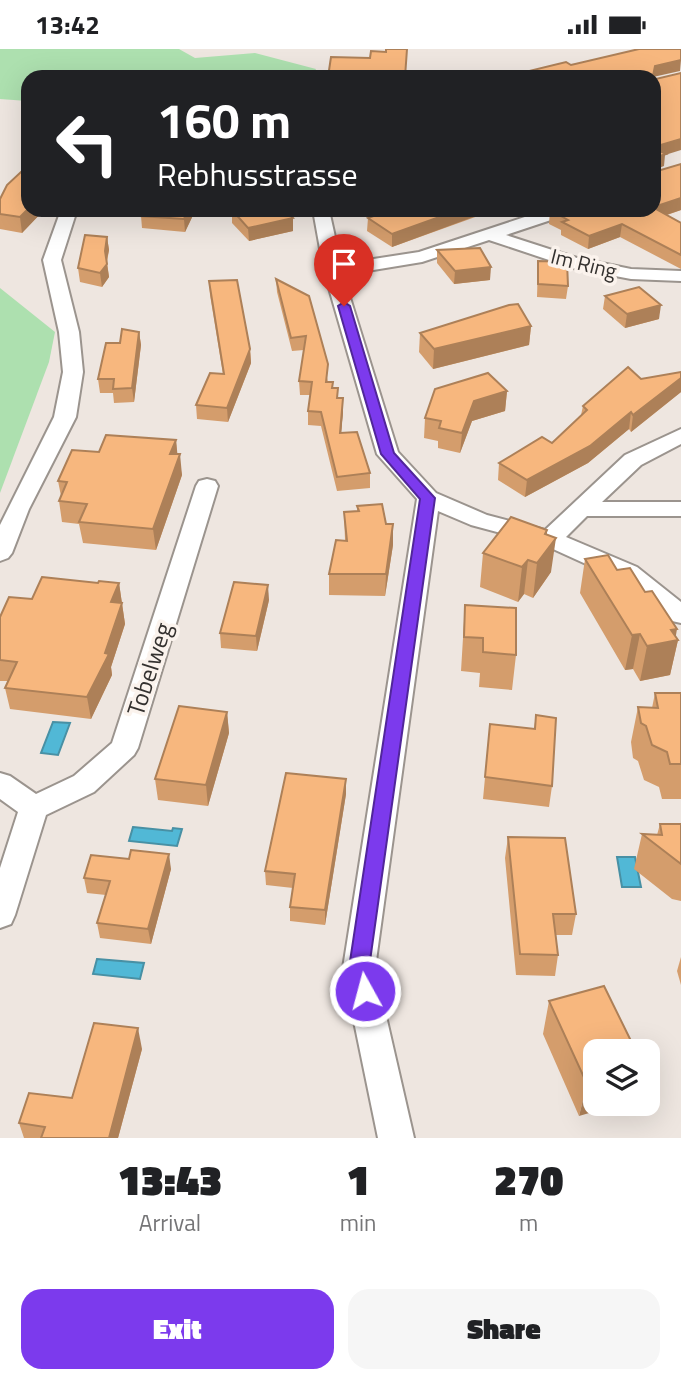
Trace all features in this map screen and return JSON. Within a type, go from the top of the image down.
[{"type":"street","points":[[0,554],[18,509],[65,417],[73,372],[69,332],[52,260],[67,217]]},
{"type":"street","points":[[322,217],[333,271],[388,454],[428,498],[479,520],[550,539],[628,573],[681,615]]},
{"type":"street","points":[[333,271],[422,257],[543,217]]},
{"type":"street","name":"Im Ring","points":[[490,235],[573,263],[631,274],[681,276]]},
{"type":"street","points":[[550,539],[634,460],[681,435]]},
{"type":"street","name":"Tobelweg","points":[[34,807],[84,784],[124,748],[207,487]]},
{"type":"street","points":[[396,1138],[359,968],[428,498]]},
{"type":"street","points":[[583,509],[681,509]]},
{"type":"street","points":[[0,784],[34,807],[0,915]]},
{"type":"green space","points":[[0,49],[179,49],[195,58],[255,53],[316,69],[21,70],[21,101],[0,99]]},
{"type":"green space","points":[[0,288],[55,332],[49,362],[0,493]]},
{"type":"water","points":[[53,722],[70,723],[58,755],[41,753]]},
{"type":"water","points":[[133,827],[172,831],[173,828],[182,829],[177,846],[129,841]]},
{"type":"water","points":[[617,857],[635,857],[641,887],[622,887]]},
{"type":"water","points":[[97,959],[144,963],[140,979],[93,974]]},
{"type":"building","points":[[386,49],[407,49],[406,70],[329,70],[331,57],[370,58],[371,51],[386,52]]},
{"type":"building","points":[[639,49],[681,49],[681,60],[655,66],[654,70],[533,70],[566,62],[571,65]]},
{"type":"building","points":[[681,73],[681,139],[661,145],[661,78]]},
{"type":"building","points":[[681,164],[681,198],[661,205],[661,170]]},
{"type":"building","points":[[21,172],[20,217],[0,214],[0,199],[7,185]]},
{"type":"building","points":[[661,212],[681,223],[681,255],[622,224],[589,236],[562,222],[568,220],[563,217],[661,217]]},
{"type":"building","points":[[238,217],[293,218],[248,228]]},
{"type":"building","points":[[371,217],[439,217],[392,234],[368,218]]},
{"type":"building","points":[[85,235],[107,237],[107,264],[100,273],[78,268]]},
{"type":"building","points":[[480,248],[491,267],[455,271],[437,250]]},
{"type":"building","points":[[538,261],[567,262],[568,286],[538,284]]},
{"type":"building","points":[[276,279],[309,296],[328,364],[326,382],[333,382],[332,388],[338,388],[337,398],[343,398],[340,433],[357,432],[370,473],[337,477],[321,412],[308,411],[312,382],[299,381],[306,336],[291,338]]},
{"type":"building","points":[[237,280],[250,349],[227,408],[196,405],[210,373],[224,374],[209,281]]},
{"type":"building","points":[[639,287],[661,305],[627,314],[605,296]]},
{"type":"building","points":[[518,304],[531,326],[434,349],[420,333],[509,305]]},
{"type":"building","points":[[122,329],[139,332],[132,388],[113,389],[114,379],[98,379],[106,343],[120,343]]},
{"type":"building","points":[[628,367],[641,379],[681,372],[681,378],[633,415],[631,412],[590,446],[527,480],[499,463],[542,437],[552,443],[587,410],[583,406]]},
{"type":"building","points":[[488,373],[507,391],[474,401],[462,433],[439,428],[441,421],[425,418],[435,389]]},
{"type":"building","points":[[106,435],[176,440],[170,454],[180,454],[153,529],[79,522],[87,504],[59,501],[67,482],[58,481],[72,450],[99,452]]},
{"type":"building","points":[[382,504],[386,524],[393,524],[386,574],[329,574],[336,540],[347,541],[344,512],[359,511],[357,506]]},
{"type":"building","points":[[511,517],[547,530],[545,534],[556,538],[537,563],[528,560],[522,567],[483,553]]},
{"type":"building","points":[[608,555],[617,570],[630,568],[645,592],[652,591],[677,629],[671,630],[678,640],[647,646],[640,634],[632,635],[585,559]]},
{"type":"building","points":[[42,577],[119,583],[111,602],[122,603],[105,653],[109,654],[87,697],[5,688],[17,662],[0,660],[0,617],[9,597],[32,599]]},
{"type":"building","points":[[234,582],[268,585],[256,636],[220,633]]},
{"type":"building","points":[[465,605],[516,608],[516,655],[483,652],[483,638],[464,637]]},
{"type":"building","points":[[655,693],[681,693],[681,764],[670,764],[667,752],[652,745],[646,726],[641,723],[638,707],[658,708]]},
{"type":"building","points":[[179,706],[227,712],[206,785],[155,779]]},
{"type":"building","points":[[536,715],[556,718],[552,786],[485,777],[490,724],[535,729]]},
{"type":"building","points":[[286,773],[346,779],[325,910],[290,907],[295,874],[265,871]]},
{"type":"building","points":[[660,824],[681,824],[681,864],[642,834],[662,835]]},
{"type":"building","points":[[508,837],[565,838],[576,914],[553,914],[558,955],[520,954]]},
{"type":"building","points":[[131,850],[169,854],[148,929],[97,923],[110,881],[84,878],[91,855],[129,859]]},
{"type":"building","points":[[604,986],[630,1039],[583,1039],[583,1075],[549,1001]]},
{"type":"building","points":[[94,1023],[138,1028],[109,1138],[41,1138],[45,1127],[19,1123],[29,1093],[72,1098]]},
{"type":"route","points":[[344,306],[388,454],[428,498],[359,968],[365,991]]}]
